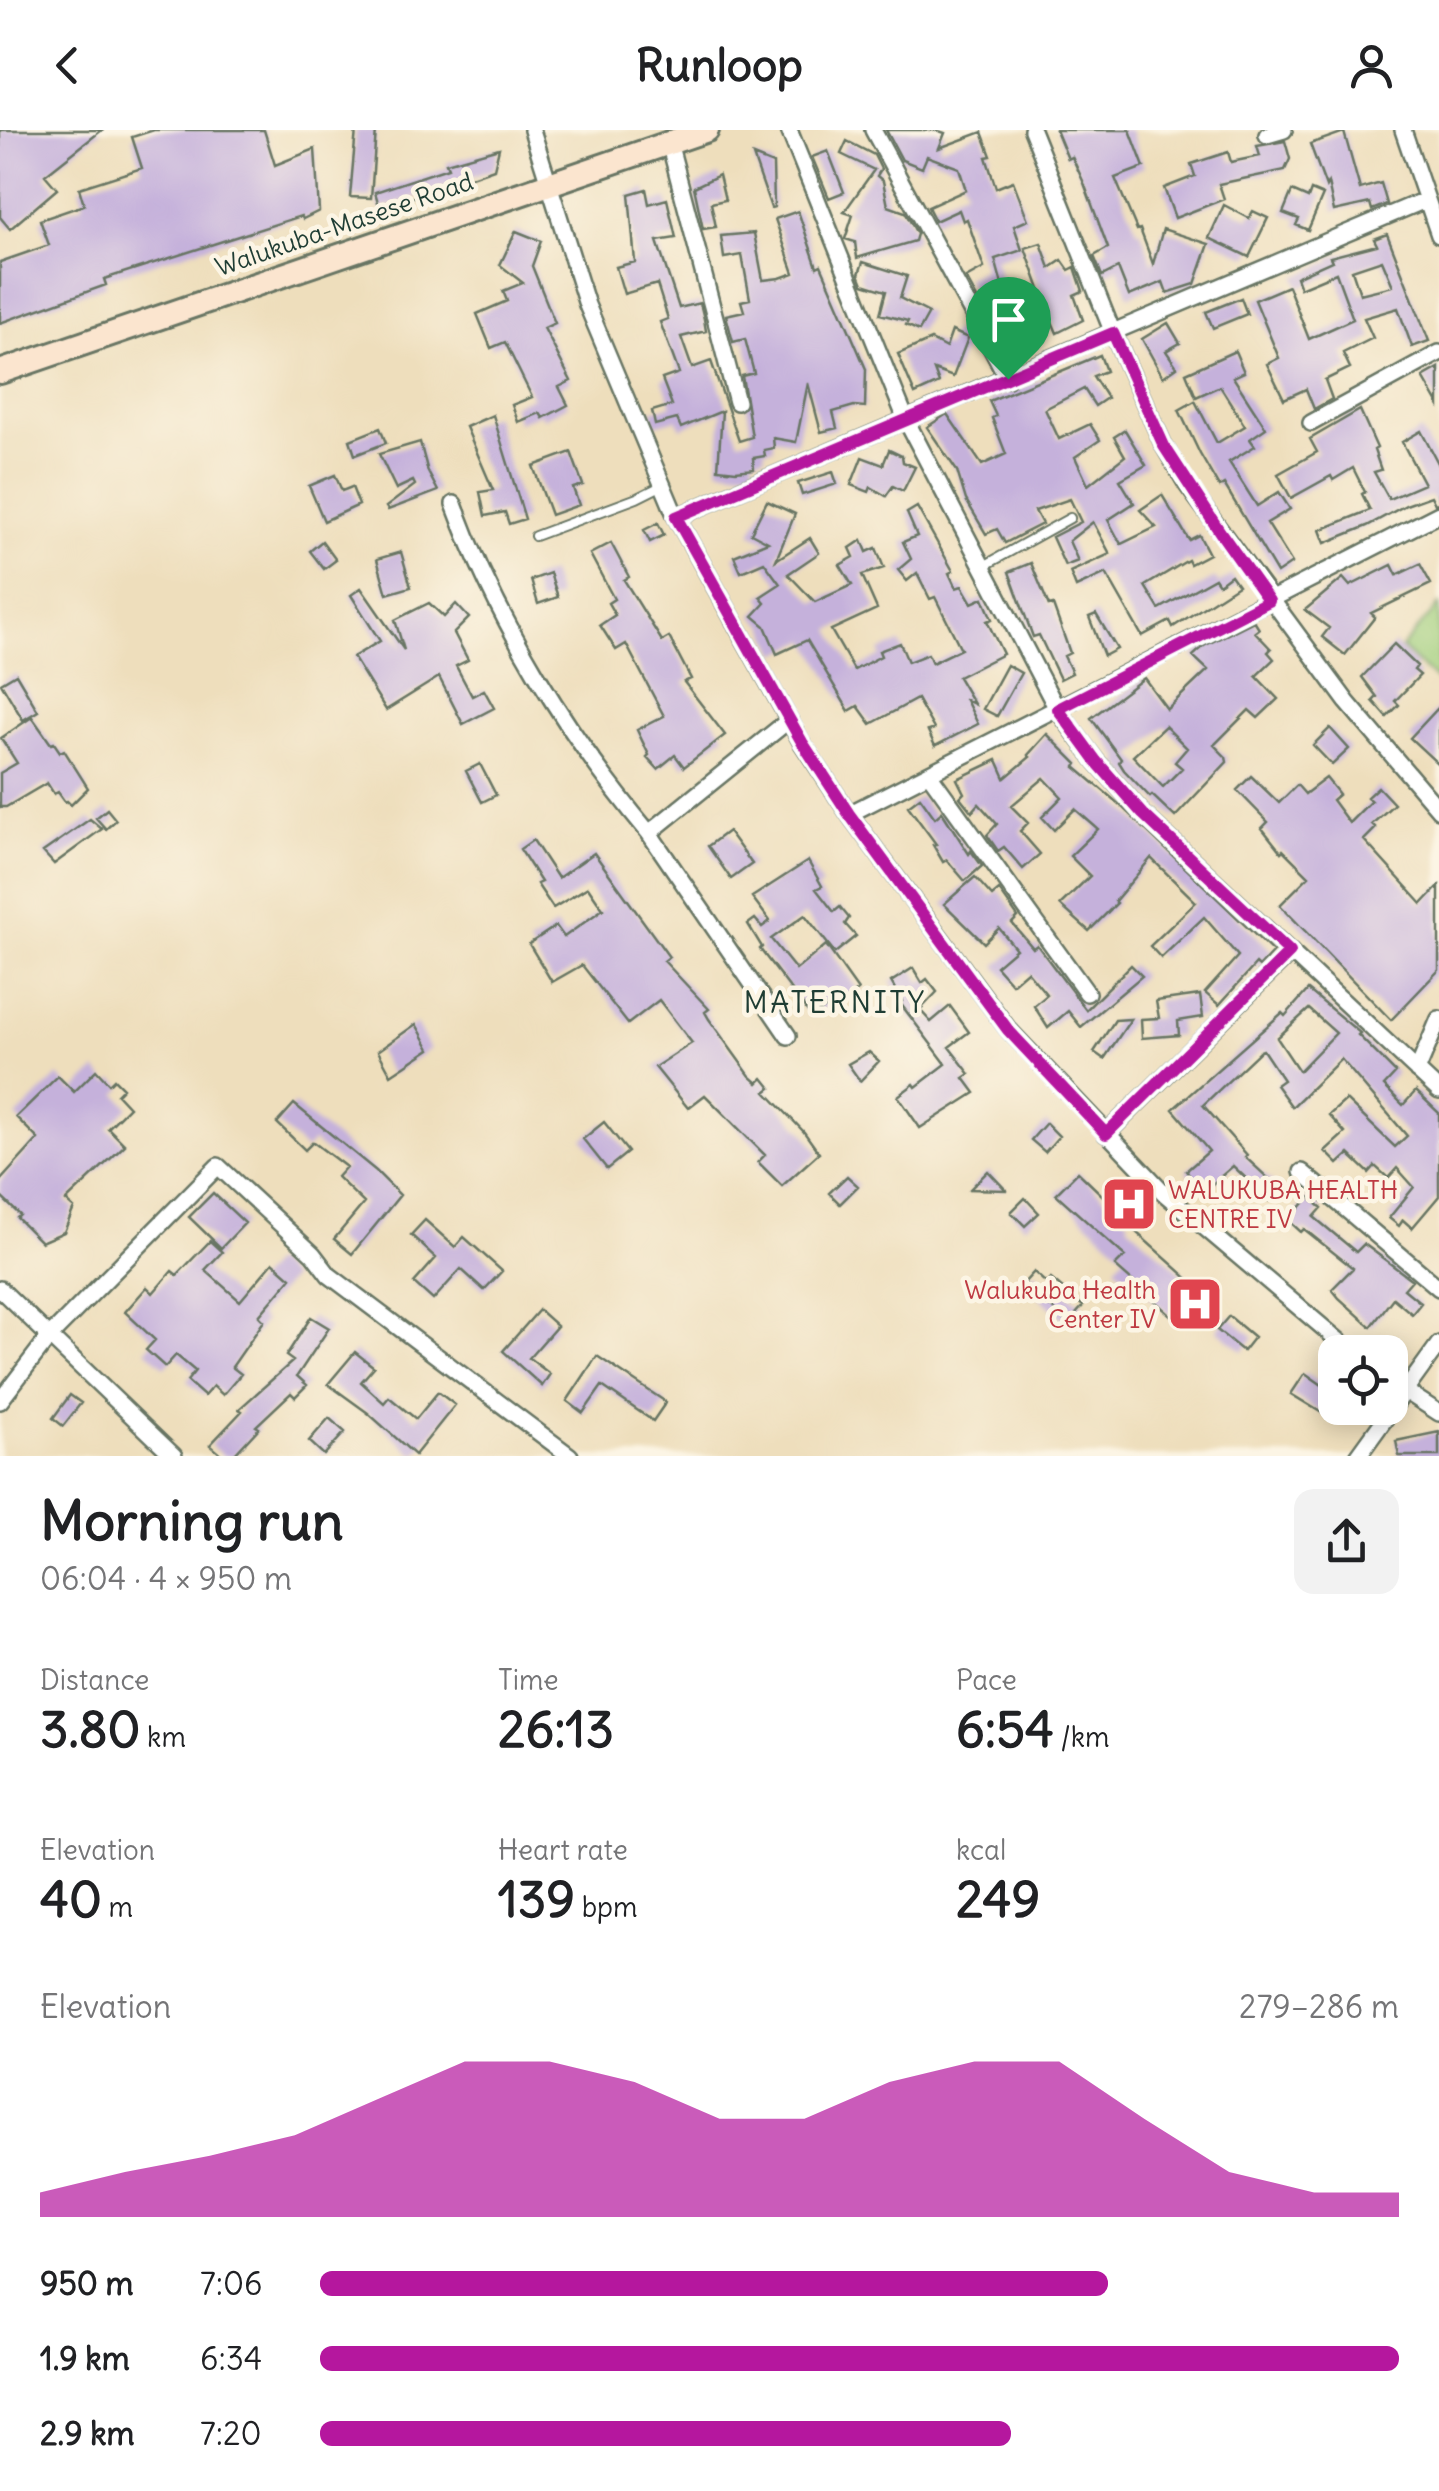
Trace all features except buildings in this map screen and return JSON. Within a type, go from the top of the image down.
[{"type":"street","points":[[532,130],[588,305],[676,517],[789,720],[849,814],[1008,1030],[1165,1194],[1332,1335]]},
{"type":"street","name":"Walukuba-Masese Road","points":[[0,372],[707,130]]},
{"type":"street","points":[[789,130],[906,422],[1058,709],[1096,761],[1143,814],[1439,1091]]},
{"type":"street","points":[[872,130],[1008,379]]},
{"type":"street","points":[[1032,130],[1113,333],[1164,446],[1269,601],[1347,702],[1439,810]]},
{"type":"street","points":[[1267,135],[1284,130]]},
{"type":"street","points":[[1403,130],[1439,235]]},
{"type":"street","points":[[669,142],[737,402]]},
{"type":"street","points":[[676,517],[1425,200]]},
{"type":"street","points":[[1312,423],[1439,353]]},
{"type":"street","points":[[454,504],[471,549],[502,610],[571,730],[648,833],[788,1036]]},
{"type":"street","points":[[849,814],[1439,514]]},
{"type":"street","points":[[648,833],[789,720]]},
{"type":"street","points":[[929,774],[1087,992]]},
{"type":"street","points":[[1106,1134],[1290,952]]},
{"type":"street","points":[[1417,1070],[1439,1019]]},
{"type":"street","points":[[0,1402],[49,1337],[218,1166],[313,1254],[329,1274],[570,1456]]},
{"type":"street","points":[[1302,1172],[1439,1288]]},
{"type":"street","points":[[0,1289],[174,1456]]},
{"type":"street","points":[[1408,1388],[1439,1344]]},
{"type":"street","points":[[1408,1394],[1439,1413]]},
{"type":"street","points":[[1358,1456],[1381,1425]]},
{"type":"lane","points":[[535,536],[663,485]]},
{"type":"lane","points":[[982,566],[1070,518]]},
{"type":"green space","points":[[1439,605],[1439,683],[1401,648]]},
{"type":"place","name":"WALUKUBA HEALTH CENTRE IV","points":[[1129,1204]]},
{"type":"place","name":"Walukuba Health Center IV","points":[[1195,1304]]},
{"type":"district","name":"MATERNITY","points":[[835,1003]]},
{"type":"route","points":[[1113,333],[1164,446],[1269,601],[1058,709],[1096,761],[1143,814],[1290,952],[1106,1134],[1008,1030],[849,814],[802,742],[676,517],[1008,379],[1113,333]]}]
